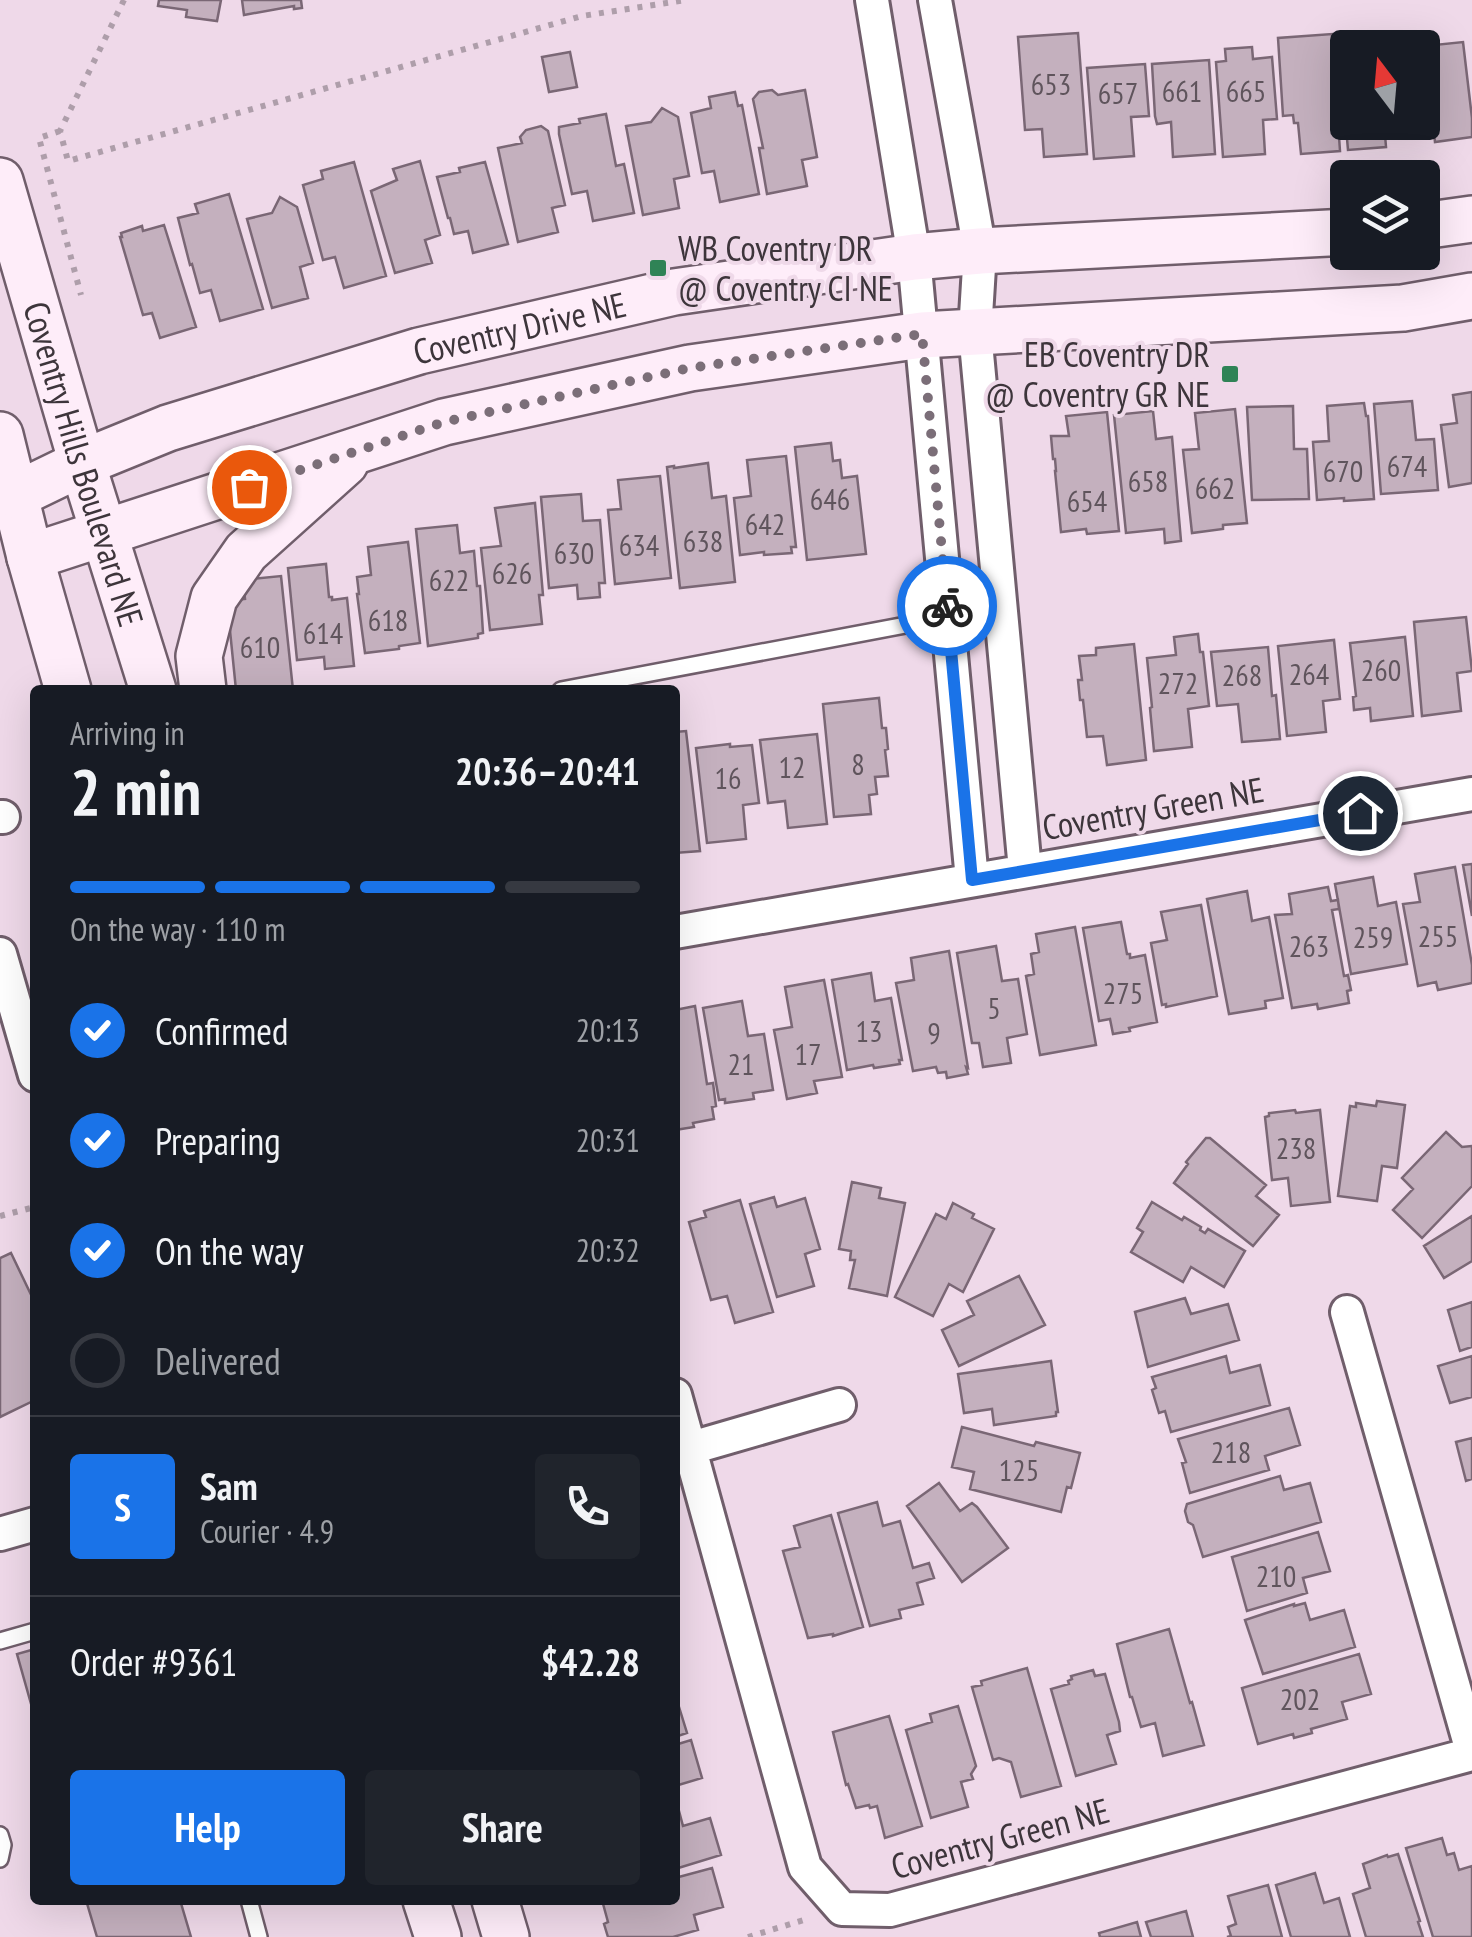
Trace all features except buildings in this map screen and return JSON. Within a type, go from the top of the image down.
[{"type":"street","points":[[872,0],[914,257],[972,880]]},
{"type":"street","name":"Coventry Green NE","points":[[935,0],[980,250],[975,332],[1025,870]]},
{"type":"street","name":"Coventry Hills Boulevard NE","points":[[0,181],[150,685]]},
{"type":"street","points":[[1440,223],[1472,219]]},
{"type":"street","name":"Coventry Drive NE","points":[[8,498],[168,428],[420,351],[674,292],[980,250],[1330,233]]},
{"type":"street","points":[[15,560],[444,422],[690,368],[922,334],[1403,308],[1472,296]]},
{"type":"street","name":"Coventry Hills Boulevard NE","points":[[0,435],[15,560],[66,685]]},
{"type":"street","points":[[202,685],[199,656],[214,598],[246,552],[357,452]]},
{"type":"street","name":"Coventry Green NE","points":[[680,931],[1472,794]]},
{"type":"street","points":[[0,954],[30,1058]]},
{"type":"street","points":[[1348,1312],[1472,1752]]},
{"type":"street","points":[[691,1448],[838,1405]]},
{"type":"street","points":[[680,1412],[805,1867],[842,1910]]},
{"type":"street","points":[[0,1534],[30,1525]]},
{"type":"street","name":"Coventry Green NE","points":[[842,1910],[890,1910],[1472,1752]]},
{"type":"street","points":[[496,1905],[506,1937]]},
{"type":"lane","points":[[588,685],[948,617]]},
{"type":"lane","points":[[0,1641],[30,1632]]},
{"type":"lane","points":[[0,1835],[0,1859]]},
{"type":"lane","points":[[250,1905],[260,1937]]},
{"type":"path","points":[[124,0],[60,132],[68,161],[582,16],[686,0]]},
{"type":"path","points":[[60,132],[40,138],[83,303]]},
{"type":"path","points":[[0,1216],[30,1208]]},
{"type":"path","points":[[748,1937],[842,1910]]},
{"type":"way so far","points":[[249,487],[444,422],[690,368],[922,334],[947,606]]},
{"type":"place","name":"WB Coventry DR @ Coventry CI NE","points":[[658,268]]},
{"type":"place","name":"EB Coventry DR @ Coventry GR NE","points":[[1230,374]]},
{"type":"route","points":[[947,606],[972,880],[1360,813]]}]
